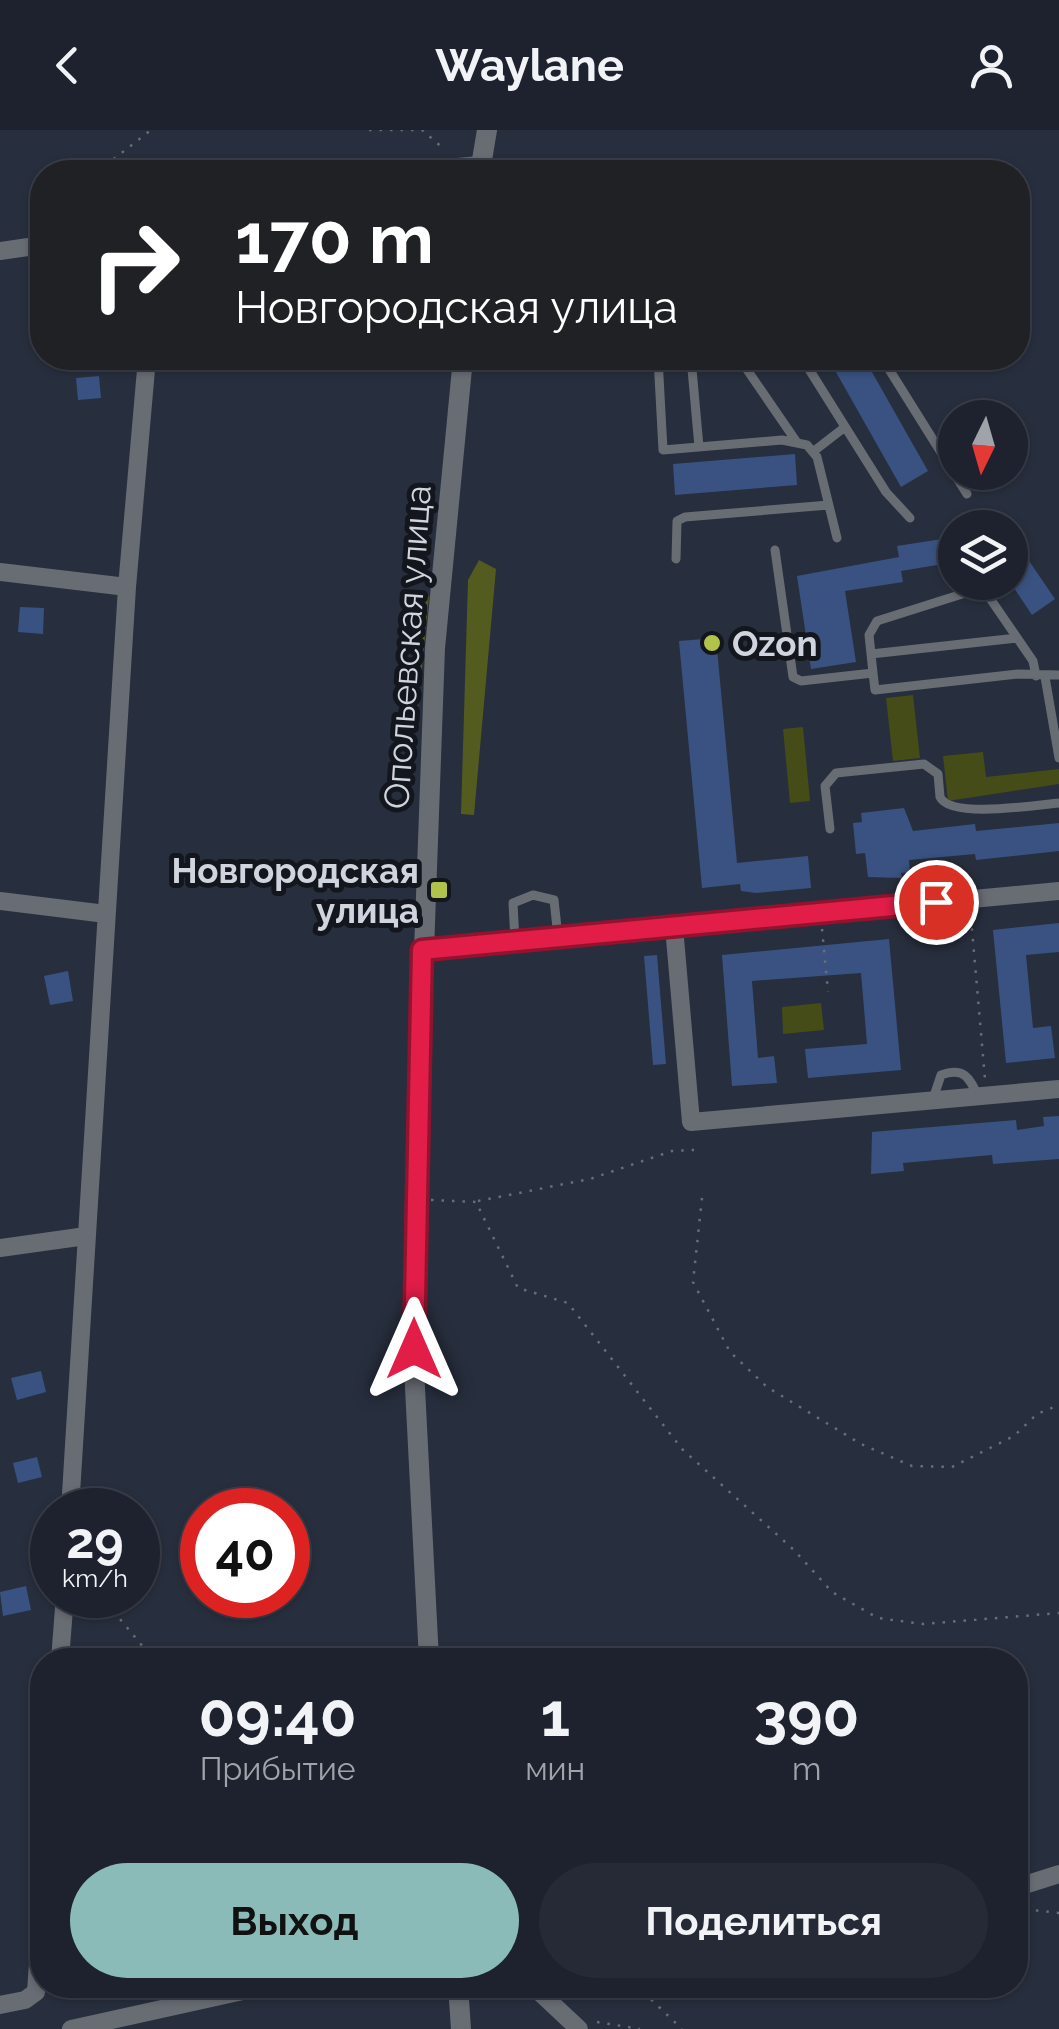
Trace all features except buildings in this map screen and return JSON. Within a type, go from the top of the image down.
[{"type":"street","points":[[481,160],[486,130]]},
{"type":"street","points":[[0,250],[30,246]]},
{"type":"street","points":[[71,1488],[127,587],[146,370]]},
{"type":"street","name":"Опольевская улица","points":[[429,1648],[414,1349],[414,1199],[435,648],[461,370]]},
{"type":"street","points":[[0,572],[127,587]]},
{"type":"street","points":[[422,950],[1059,891]]},
{"type":"street","points":[[0,901],[106,914]]},
{"type":"street","points":[[674,926],[691,1122],[1059,1089]]},
{"type":"street","points":[[0,1248],[86,1236]]},
{"type":"street","points":[[61,1648],[63,1618]]},
{"type":"street","points":[[1028,1884],[1059,1874]]},
{"type":"street","points":[[0,2005],[30,1996]]},
{"type":"street","points":[[71,2029],[211,1998]]},
{"type":"street","points":[[459,1998],[461,2029]]},
{"type":"street","points":[[546,1998],[572,2023]]},
{"type":"lane","points":[[659,370],[664,450],[796,441]]},
{"type":"lane","points":[[693,370],[700,447]]},
{"type":"lane","points":[[747,370],[796,441],[814,450],[837,538]]},
{"type":"lane","points":[[809,370],[886,492],[910,518]]},
{"type":"lane","points":[[889,370],[966,494]]},
{"type":"lane","points":[[814,450],[845,427]]},
{"type":"lane","points":[[676,558],[674,529],[677,520],[685,517],[829,505]]},
{"type":"lane","points":[[775,550],[792,677],[802,681],[873,673]]},
{"type":"lane","points":[[1059,675],[1040,677],[875,690],[869,635],[877,621],[967,588],[986,594],[1033,661],[1040,677],[1059,758]]},
{"type":"lane","points":[[871,654],[1017,638]]},
{"type":"lane","points":[[830,829],[826,786],[836,774],[924,764],[938,774],[940,797],[951,807],[988,810],[1059,802]]},
{"type":"lane","points":[[515,941],[513,904],[533,894],[554,900],[558,937]]},
{"type":"lane","points":[[932,1100],[938,1080],[946,1073],[966,1073],[983,1096]]},
{"type":"path","points":[[112,160],[150,130]]},
{"type":"path","points":[[369,130],[422,130],[452,160]]},
{"type":"path","points":[[969,899],[983,1096]]},
{"type":"path","points":[[820,913],[828,992]]},
{"type":"path","points":[[414,1199],[476,1202],[590,1179],[672,1151],[694,1150]]},
{"type":"path","points":[[702,1198],[693,1282],[730,1352],[768,1387],[844,1435],[912,1466],[952,1467],[1014,1436],[1037,1414],[1059,1405]]},
{"type":"path","points":[[476,1202],[518,1288],[568,1303],[682,1449],[794,1550],[832,1592],[878,1618],[923,1624],[1059,1612]]},
{"type":"path","points":[[119,1618],[144,1648]]},
{"type":"path","points":[[1028,1909],[1059,1913]]},
{"type":"path","points":[[650,1998],[682,2029]]},
{"type":"path","points":[[572,2023],[640,2029]]},
{"type":"green space","points":[[479,560],[496,569],[474,815],[461,814],[468,580]]},
{"type":"green space","points":[[429,596],[418,708],[406,714],[394,701],[411,663],[418,600]]},
{"type":"green space","points":[[913,695],[920,758],[893,761],[886,698]]},
{"type":"green space","points":[[803,727],[810,801],[790,803],[783,729]]},
{"type":"green space","points":[[983,752],[986,777],[1059,769],[1059,784],[948,801],[943,756]]},
{"type":"green space","points":[[821,1003],[824,1030],[783,1034],[782,1007]]},
{"type":"place","name":"Ozon","points":[[712,643]]},
{"type":"place","name":"Новгородская улица","points":[[439,890]]},
{"type":"route","points":[[414,1349],[414,1199],[422,950],[936,902]]}]
